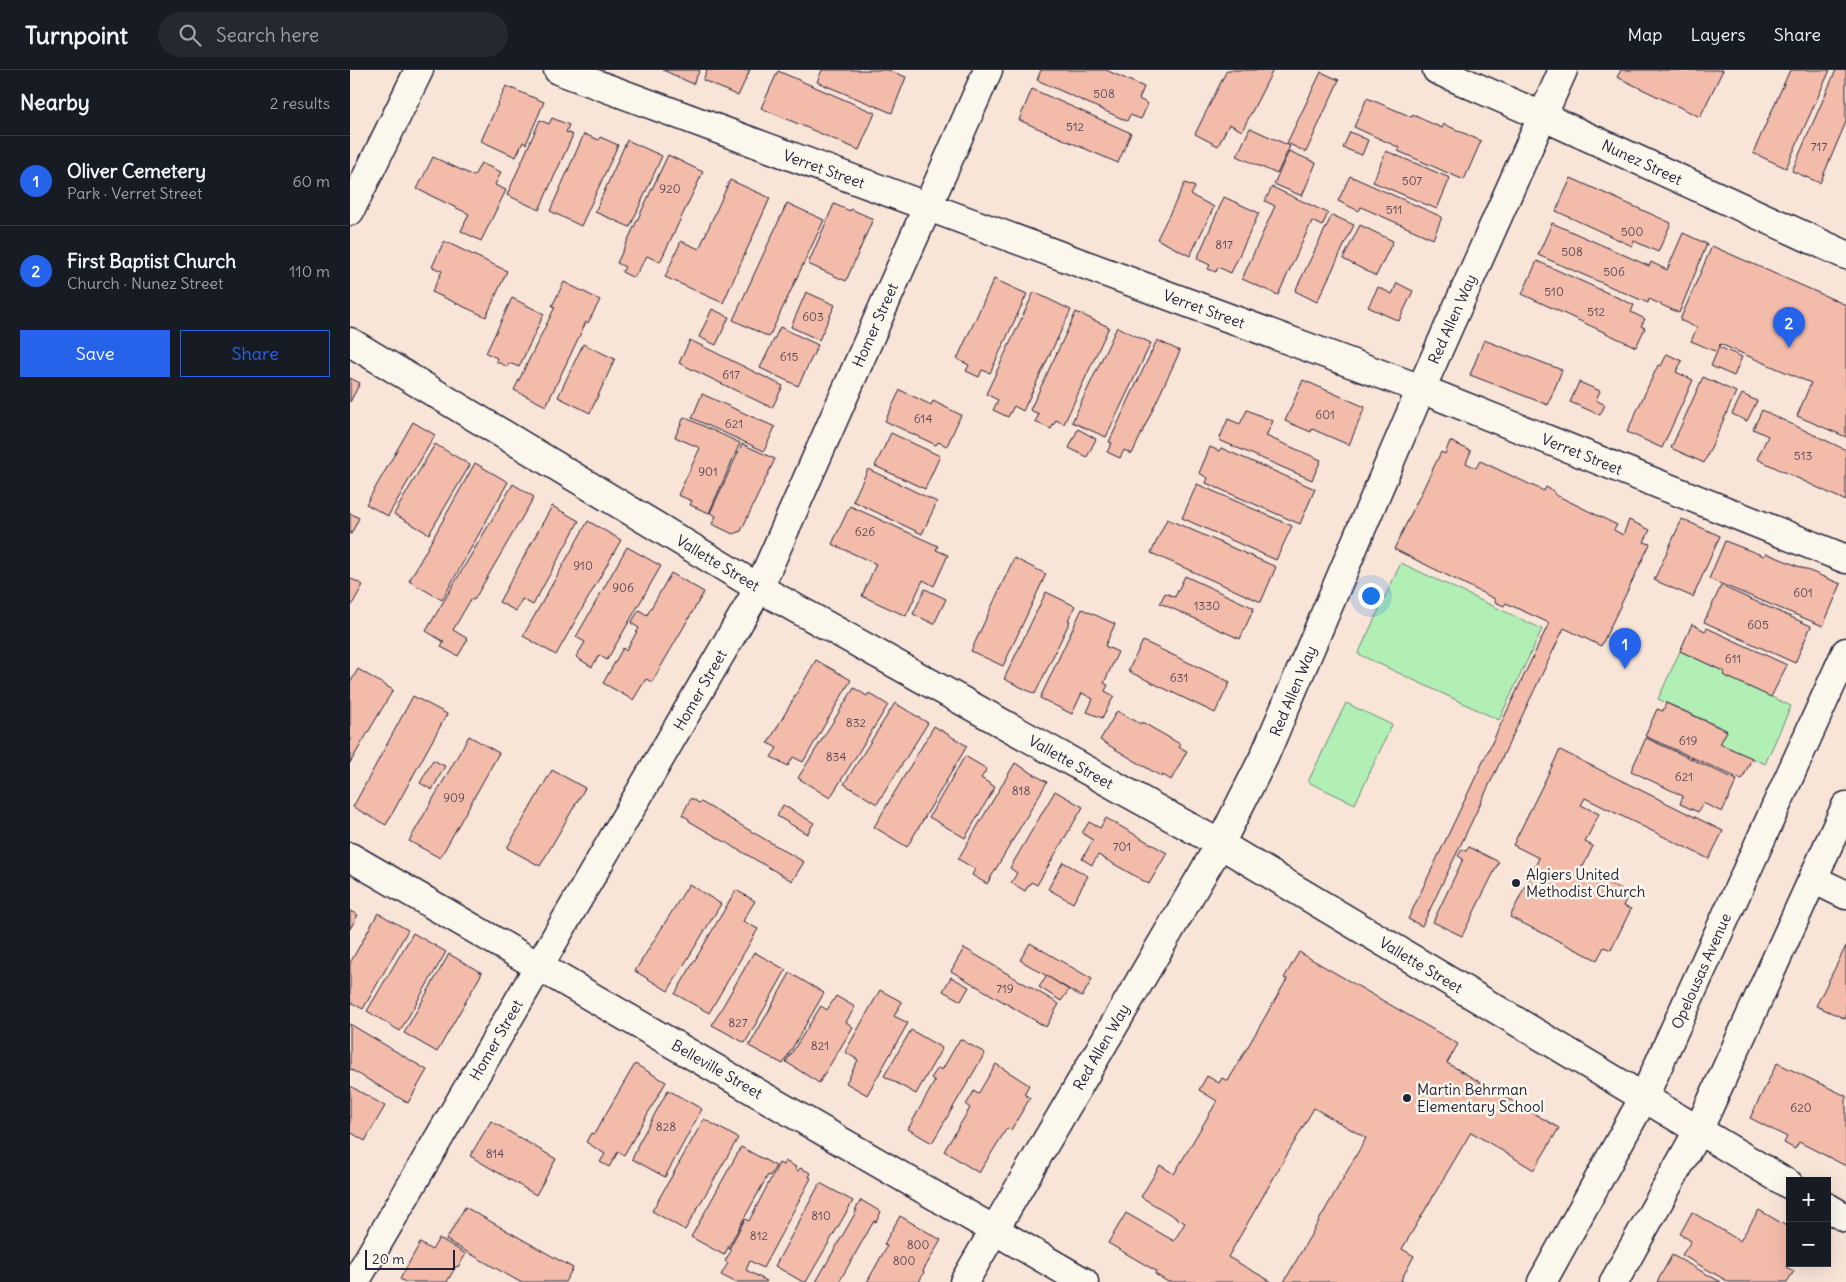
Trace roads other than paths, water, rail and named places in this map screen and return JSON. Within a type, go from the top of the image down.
[{"type":"street","points":[[350,211],[418,70]]},
{"type":"street","name":"Verret Street","points":[[558,70],[1421,389],[1846,560]]},
{"type":"street","name":"Homer Street","points":[[356,1282],[759,588],[988,70]]},
{"type":"street","name":"Nunez Street","points":[[1437,70],[1846,255]]},
{"type":"street","name":"Red Allen Way","points":[[964,1282],[1220,844],[1264,757],[1421,389],[1564,70]]},
{"type":"street","name":"Vallette Street","points":[[350,342],[759,588],[1220,844],[1643,1099],[1786,1183]]},
{"type":"street","name":"Opelousas Avenue","points":[[1542,1282],[1643,1099],[1846,652]]},
{"type":"street","points":[[1614,1282],[1698,1131],[1846,806]]},
{"type":"street","name":"Belleville Street","points":[[350,857],[1084,1282]]},
{"type":"street","points":[[1813,880],[1846,895]]},
{"type":"street","points":[[1831,1209],[1846,1218]]},
{"type":"place","name":"First Baptist Church","points":[[1789,348]]},
{"type":"place","name":"Oliver Cemetery","points":[[1625,669]]},
{"type":"place","name":"Algiers United Methodist Church","points":[[1516,883]]},
{"type":"place","name":"Martin Behrman Elementary School","points":[[1407,1098]]}]
